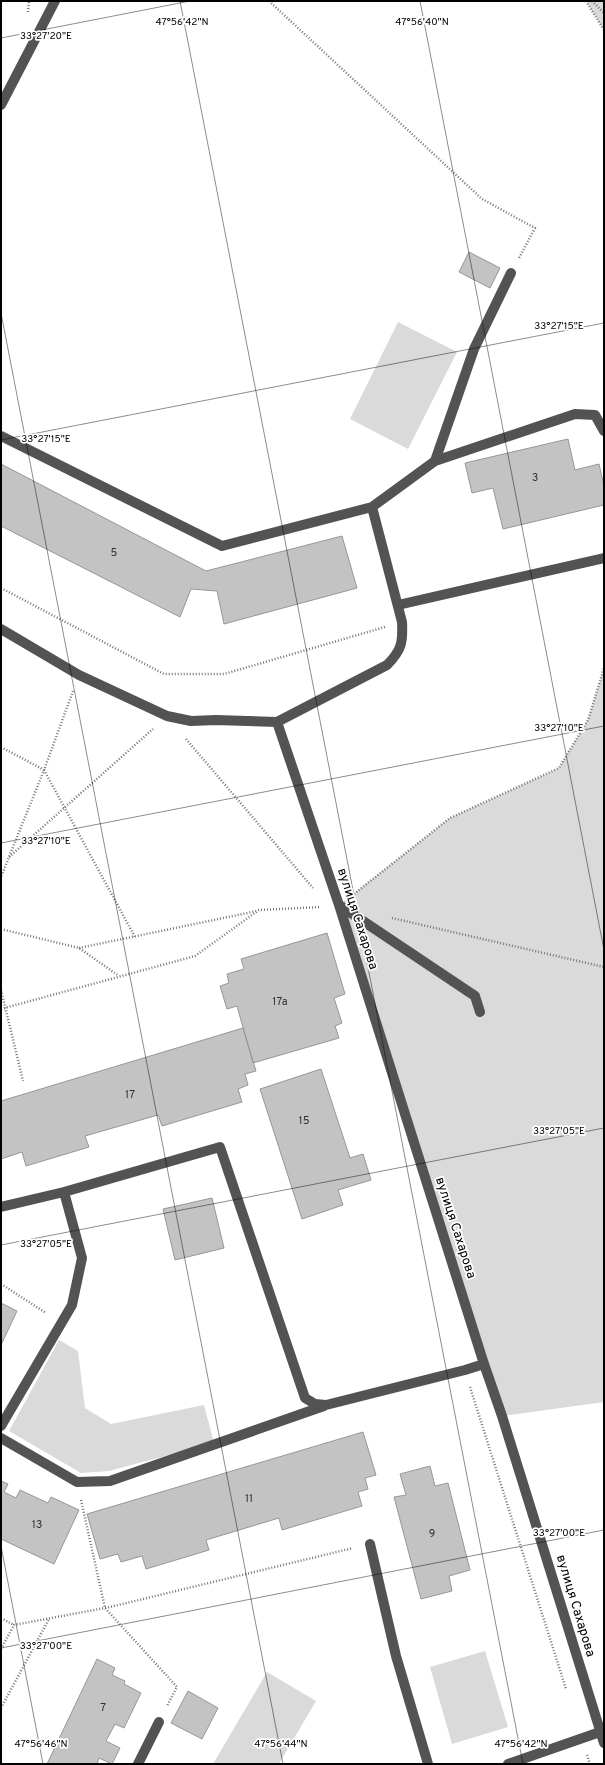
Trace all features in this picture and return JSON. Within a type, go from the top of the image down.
[{"type":"street","points":[[1,105],[55,1]]},
{"type":"street","points":[[434,461],[474,349],[511,273]]},
{"type":"street","points":[[1,436],[222,546],[372,507],[434,461],[575,414],[595,415],[604,431]]},
{"type":"street","points":[[1,630],[79,675],[167,716],[191,721],[216,720],[277,722],[388,665],[398,654],[403,636],[402,622],[372,507]]},
{"type":"street","points":[[398,605],[604,558]]},
{"type":"street","name":"вулиця Сахарова","points":[[277,722],[339,905],[484,1364],[502,1416],[604,1743]]},
{"type":"street","points":[[339,905],[475,996],[480,1012]]},
{"type":"street","points":[[1,1206],[64,1192],[220,1147],[305,1398],[315,1404],[326,1405]]},
{"type":"street","points":[[1,1426],[72,1305],[82,1258],[64,1192]]},
{"type":"street","points":[[1,1438],[77,1482],[110,1481],[326,1405],[484,1364]]},
{"type":"street","points":[[370,1544],[396,1656],[428,1764]]},
{"type":"street","points":[[138,1764],[159,1722]]},
{"type":"street","points":[[508,1764],[600,1732]]},
{"type":"path","points":[[269,1],[482,199],[535,228],[511,273]]},
{"type":"path","points":[[586,1],[604,30]]},
{"type":"path","points":[[592,1],[604,13]]},
{"type":"path","points":[[1,588],[164,674],[224,674],[402,622]]},
{"type":"path","points":[[339,905],[450,818],[559,768],[588,720],[604,668]]},
{"type":"path","points":[[1,877],[44,770],[79,675]]},
{"type":"path","points":[[9,857],[167,716],[314,889]]},
{"type":"path","points":[[1,747],[44,770],[135,936]]},
{"type":"path","points":[[79,948],[259,910],[328,906]]},
{"type":"path","points":[[1,1009],[195,956],[259,910]]},
{"type":"path","points":[[386,916],[604,967]]},
{"type":"path","points":[[1,929],[79,948],[119,976]]},
{"type":"path","points":[[1,990],[23,1081]]},
{"type":"path","points":[[1,1284],[62,1323]]},
{"type":"path","points":[[465,1370],[567,1693]]},
{"type":"path","points":[[77,1482],[105,1608],[177,1687]]},
{"type":"path","points":[[1,1618],[14,1625],[105,1608],[370,1544]]},
{"type":"path","points":[[1,1708],[49,1619]]},
{"type":"path","points":[[1,1650],[14,1625]]},
{"type":"path","points":[[581,1738],[590,1764]]},
{"type":"shaded area","points":[[586,1],[604,1],[604,30]]},
{"type":"shaded area","points":[[398,322],[457,352],[408,449],[350,419]]},
{"type":"shaded area","points":[[604,668],[604,1402],[502,1416],[339,905],[450,818],[559,768],[588,720]]},
{"type":"shaded area","points":[[59,1340],[78,1351],[85,1408],[111,1424],[204,1405],[214,1443],[109,1471],[81,1473],[9,1431]]},
{"type":"shaded area","points":[[485,1651],[508,1727],[452,1744],[430,1667]]},
{"type":"shaded area","points":[[267,1672],[316,1701],[279,1764],[213,1764]]},
{"type":"building","points":[[469,252],[500,268],[490,288],[459,272]]},
{"type":"building","points":[[568,439],[575,470],[599,464],[604,486],[604,505],[503,529],[493,488],[472,493],[465,463]]},
{"type":"building","points":[[1,464],[206,571],[342,536],[357,588],[224,624],[217,591],[191,589],[180,617],[1,526]]},
{"type":"building","points":[[327,933],[345,994],[334,998],[342,1023],[335,1026],[339,1038],[253,1063],[237,1006],[227,1009],[220,986],[229,983],[227,974],[244,969],[241,959]]},
{"type":"building","points":[[243,1028],[256,1071],[245,1074],[248,1085],[238,1089],[242,1102],[162,1126],[158,1115],[85,1136],[89,1147],[26,1166],[22,1152],[1,1159],[1,1101]]},
{"type":"building","points":[[321,1069],[350,1158],[363,1154],[371,1180],[338,1190],[343,1205],[302,1219],[260,1089]]},
{"type":"building","points":[[212,1198],[224,1248],[175,1260],[163,1209]]},
{"type":"building","points":[[1,1303],[17,1311],[1,1345]]},
{"type":"building","points":[[363,1432],[376,1475],[365,1478],[368,1489],[358,1492],[362,1506],[282,1530],[279,1518],[206,1540],[209,1550],[146,1569],[142,1556],[121,1562],[118,1554],[100,1559],[87,1514]]},
{"type":"building","points":[[430,1466],[435,1486],[448,1483],[470,1570],[449,1576],[452,1591],[421,1599],[394,1497],[406,1495],[400,1474]]},
{"type":"building","points":[[1,1481],[8,1484],[4,1492],[16,1498],[20,1490],[48,1503],[51,1497],[79,1510],[54,1564],[1,1539]]},
{"type":"building","points":[[97,1659],[115,1668],[112,1675],[125,1681],[124,1684],[141,1693],[124,1728],[115,1724],[106,1741],[120,1748],[112,1764],[99,1758],[97,1764],[47,1764]]},
{"type":"building","points":[[188,1691],[218,1708],[202,1739],[171,1723]]}]
